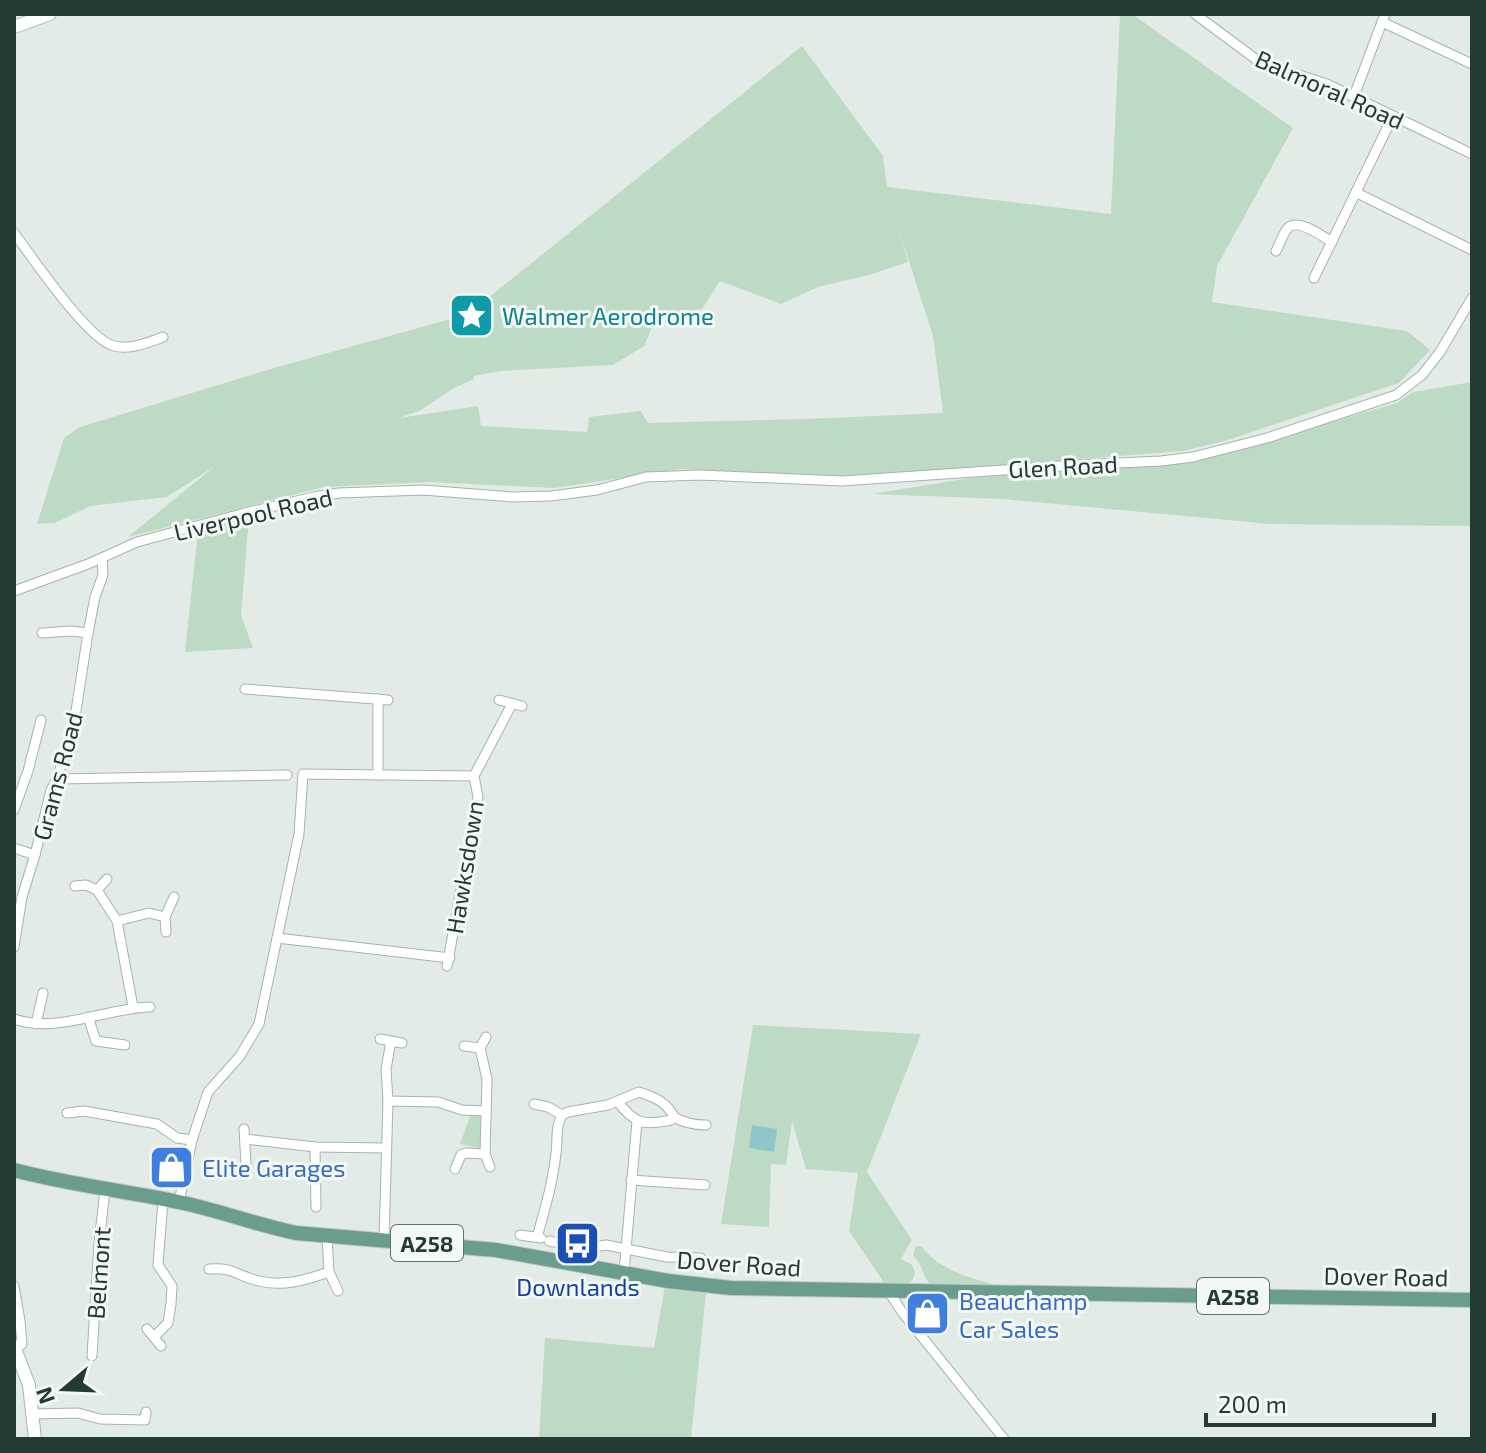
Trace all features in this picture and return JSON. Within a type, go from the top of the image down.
[{"type":"main road","name":"Dover Road","points":[[14,1170],[179,1202],[273,1228],[327,1236],[507,1252],[688,1284],[731,1288],[1472,1300]]},
{"type":"street","points":[[14,27],[50,14]]},
{"type":"street","name":"Balmoral Road","points":[[1195,14],[1261,63],[1307,76],[1354,96],[1472,154]]},
{"type":"street","points":[[1354,96],[1383,18],[1472,64]]},
{"type":"street","points":[[1314,278],[1393,116]]},
{"type":"street","points":[[1357,193],[1472,250]]},
{"type":"street","points":[[1276,251],[1287,228],[1294,224],[1300,224],[1332,242]]},
{"type":"street","points":[[14,233],[85,326],[106,343],[127,347],[144,345],[163,337]]},
{"type":"street","name":"Glen Road","points":[[597,490],[658,476],[842,481],[1193,457],[1267,438],[1396,395],[1422,375],[1440,352],[1472,298]]},
{"type":"street","name":"Liverpool Road","points":[[14,591],[137,542],[205,522],[314,497],[423,490],[512,497],[597,490]]},
{"type":"street","name":"Grams Road","points":[[14,947],[22,897],[51,790],[74,724],[95,597],[103,575],[102,558]]},
{"type":"street","points":[[42,633],[57,636],[88,633]]},
{"type":"street","points":[[245,689],[383,700],[378,775]]},
{"type":"street","name":"Hawksdown","points":[[277,938],[448,962],[478,797],[474,776],[517,705],[499,700]]},
{"type":"street","points":[[14,810],[41,720]]},
{"type":"street","name":"Hawksdown","points":[[179,1202],[192,1140],[208,1092],[240,1056],[259,1024],[299,834],[303,774],[474,776]]},
{"type":"street","points":[[57,779],[287,775]]},
{"type":"street","points":[[14,848],[35,855]]},
{"type":"street","points":[[97,890],[107,879]]},
{"type":"street","points":[[75,886],[86,885],[97,890],[117,921],[133,1007]]},
{"type":"street","points":[[166,932],[165,917],[174,897]]},
{"type":"street","points":[[117,921],[149,913],[165,917]]},
{"type":"street","points":[[36,1024],[43,993]]},
{"type":"street","points":[[14,1019],[49,1024],[133,1007],[150,1007]]},
{"type":"street","points":[[88,1017],[96,1041]]},
{"type":"street","points":[[486,1037],[480,1048],[487,1079],[485,1154],[490,1167]]},
{"type":"street","points":[[96,1041],[125,1045]]},
{"type":"street","points":[[89,1050],[96,1041]]},
{"type":"street","points":[[384,1240],[386,1069],[391,1041]]},
{"type":"street","points":[[464,1046],[480,1048]]},
{"type":"street","points":[[534,1104],[562,1115],[639,1092],[657,1098],[674,1117],[695,1125],[706,1125]]},
{"type":"street","points":[[388,1101],[438,1102],[462,1110],[486,1111]]},
{"type":"street","points":[[617,1101],[643,1124],[674,1117]]},
{"type":"street","points":[[67,1113],[84,1111],[157,1124],[177,1138],[192,1140]]},
{"type":"street","points":[[544,1239],[557,1151],[557,1129],[562,1115]]},
{"type":"street","points":[[624,1273],[637,1121]]},
{"type":"street","points":[[246,1164],[244,1134],[315,1147],[386,1148]]},
{"type":"street","points":[[315,1147],[322,1194],[316,1207]]},
{"type":"street","points":[[455,1169],[461,1155],[485,1154]]},
{"type":"street","points":[[631,1180],[705,1185]]},
{"type":"street","name":"Belmont","points":[[92,1356],[105,1190]]},
{"type":"street","points":[[154,1337],[168,1323],[171,1304],[172,1286],[153,1264],[163,1200]]},
{"type":"street","points":[[520,1235],[587,1248],[606,1245],[667,1257],[701,1258]]},
{"type":"street","points":[[327,1236],[329,1272],[338,1291]]},
{"type":"street","points":[[209,1269],[226,1267],[256,1281],[273,1284],[298,1282],[329,1272]]},
{"type":"street","points":[[14,1286],[22,1344],[15,1348],[29,1385],[35,1439]]},
{"type":"street","points":[[888,1290],[902,1312],[1004,1439]]},
{"type":"street","points":[[32,1414],[78,1413],[100,1419],[145,1420],[146,1412]]},
{"type":"green space","points":[[1120,14],[1132,14],[1293,128],[1217,266],[1212,302],[1407,331],[1430,350],[1399,383],[1225,441],[1183,451],[841,478],[682,469],[554,488],[428,482],[324,487],[128,537],[215,466],[167,497],[90,506],[55,523],[37,524],[64,438],[80,427],[274,368],[465,315],[466,321],[476,320],[473,310],[802,46],[883,156],[887,187],[1111,214]],"holes":[[[899,230],[933,336],[943,413],[648,423],[641,411],[589,417],[587,432],[481,426],[478,406],[399,418],[421,410],[452,389],[474,379],[474,376],[500,371],[613,365],[644,346],[657,316],[702,309],[720,281],[781,304],[818,287],[908,262]]]},
{"type":"green space","points":[[1472,382],[1472,526],[1270,524],[1003,499],[872,494],[970,478],[1195,461],[1397,403],[1413,392]]},
{"type":"green space","points":[[249,517],[241,615],[253,648],[185,652],[198,531]]},
{"type":"green space","points":[[753,1025],[921,1034],[867,1172],[912,1240],[901,1259],[911,1264],[915,1271],[912,1281],[900,1285],[885,1284],[849,1231],[858,1173],[806,1169],[792,1121],[786,1165],[771,1164],[769,1227],[721,1224]]},
{"type":"green space","points":[[471,1114],[481,1115],[480,1148],[460,1144]]},
{"type":"green space","points":[[916,1246],[921,1246],[937,1262],[956,1272],[998,1286],[932,1285],[913,1256]]},
{"type":"green space","points":[[665,1286],[706,1293],[691,1439],[539,1439],[545,1338],[654,1348]]},
{"type":"water","points":[[752,1125],[777,1129],[774,1152],[749,1148]]},
{"type":"place","name":"Walmer Aerodrome","points":[[471,315]]},
{"type":"place","name":"Elite Garages","points":[[171,1167]]},
{"type":"place","name":"Downlands","points":[[578,1244]]},
{"type":"place","name":"Beauchamp Car Sales","points":[[928,1314]]}]
